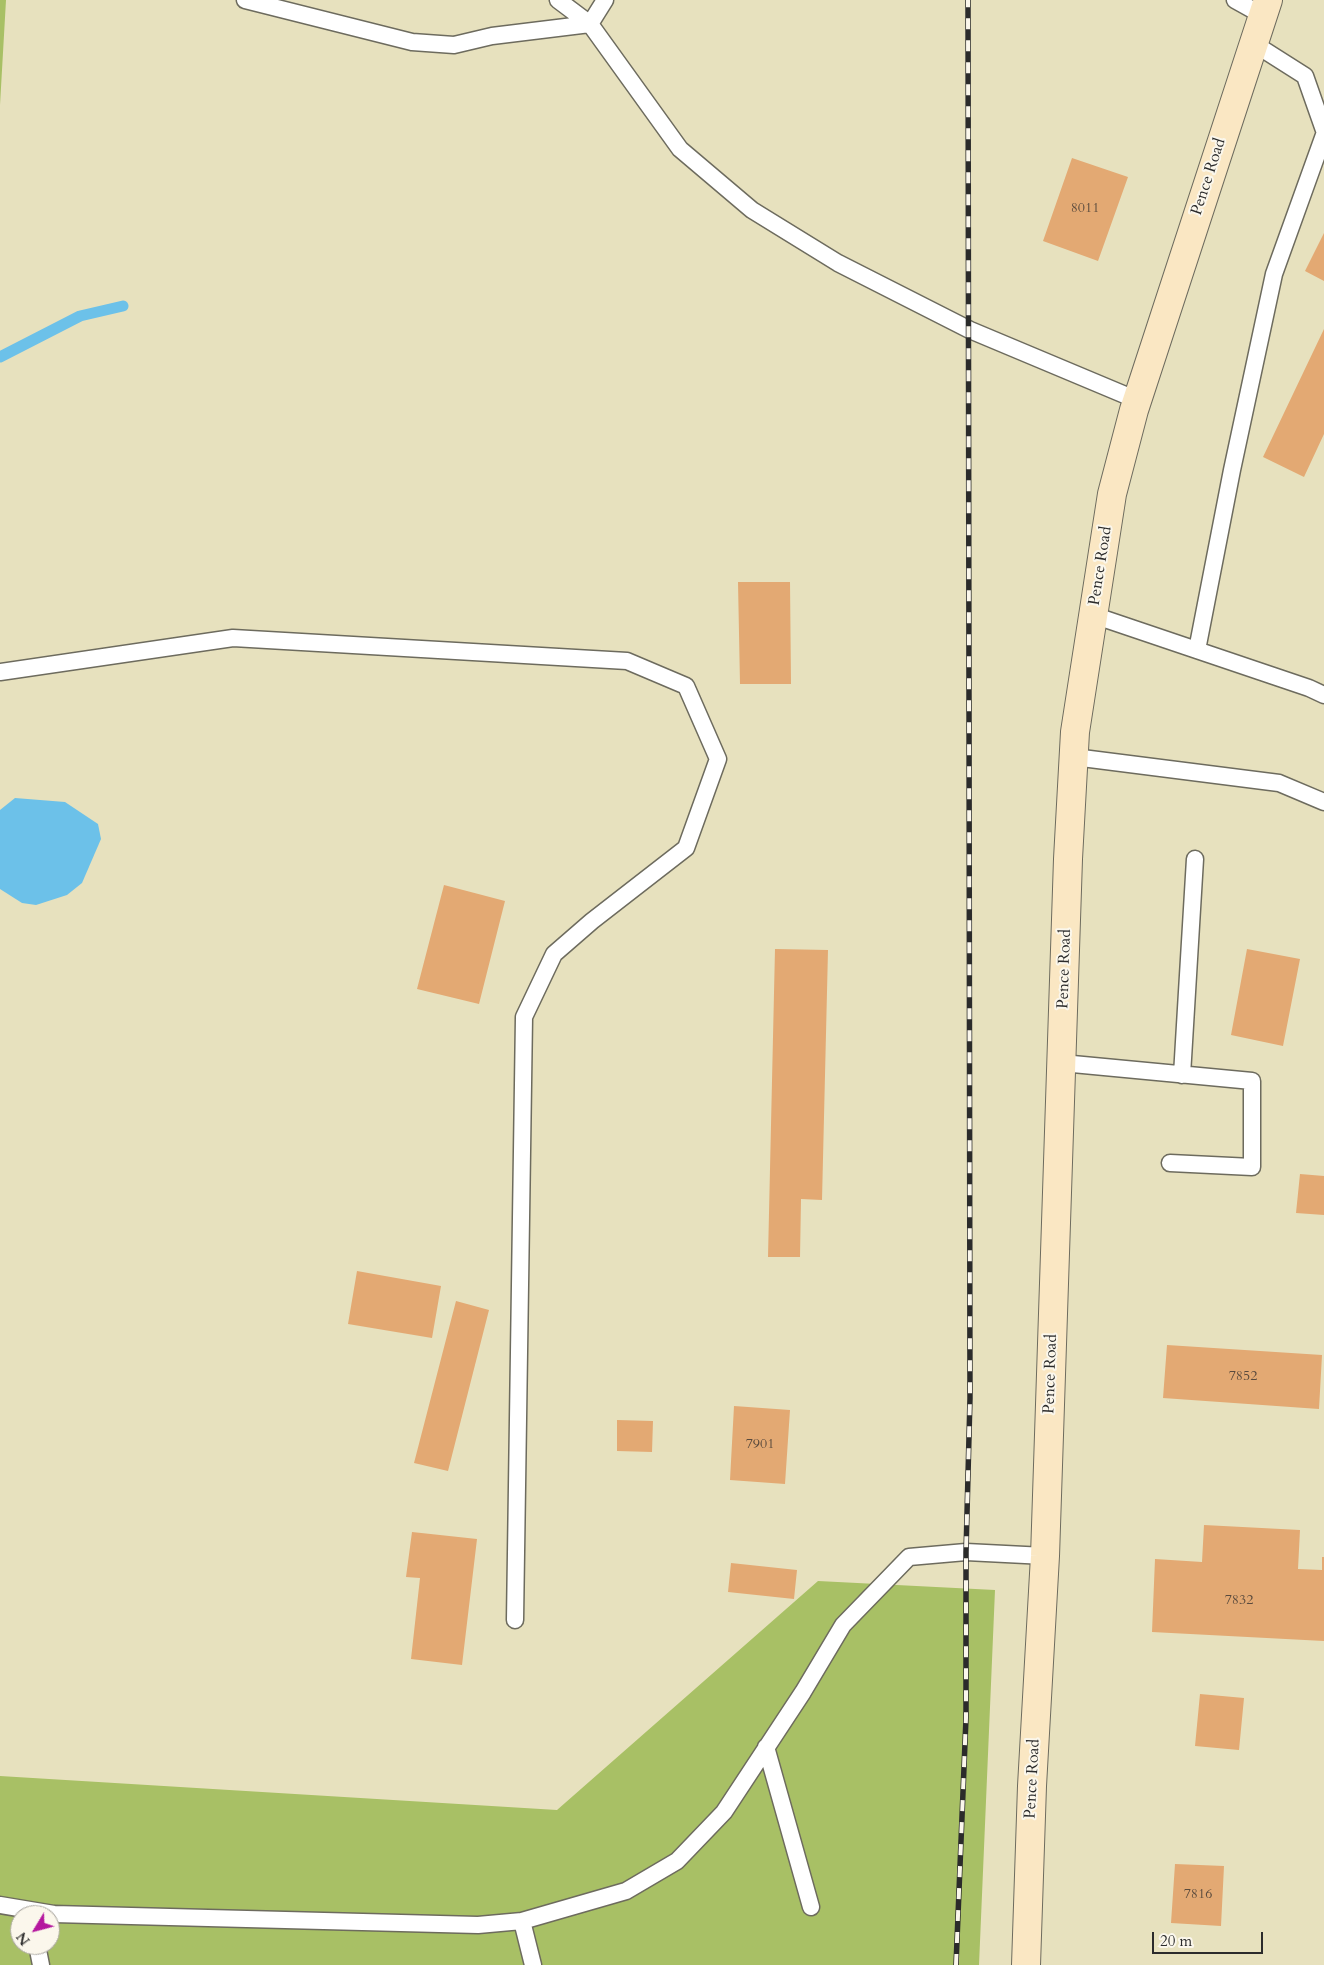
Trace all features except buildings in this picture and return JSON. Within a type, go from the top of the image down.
[{"type":"street","name":"Pence Road","points":[[1026,1965],[1032,1786],[1045,1556],[1075,732],[1112,494],[1137,400],[1265,7]]},
{"type":"lane","points":[[245,0],[412,42],[454,45],[492,36],[590,24]]},
{"type":"lane","points":[[558,0],[590,24],[680,149],[752,210],[838,263],[970,330],[1137,400]]},
{"type":"lane","points":[[590,24],[605,0]]},
{"type":"lane","points":[[1235,0],[1265,7]]},
{"type":"lane","points":[[1253,43],[1305,76],[1324,130]]},
{"type":"lane","points":[[1198,650],[1232,470],[1274,274],[1324,135]]},
{"type":"lane","points":[[1093,615],[1198,650],[1316,685],[1324,695]]},
{"type":"lane","points":[[0,672],[233,638],[627,661],[686,686],[718,758],[686,848],[592,921],[554,954],[524,1017],[515,1620]]},
{"type":"lane","points":[[1074,757],[1279,783],[1324,802]]},
{"type":"lane","points":[[1182,1075],[1195,859]]},
{"type":"lane","points":[[1062,1063],[1252,1081],[1252,1168],[1170,1162]]},
{"type":"lane","points":[[60,1914],[478,1925],[522,1921],[626,1891],[677,1860],[724,1812],[844,1624],[909,1557],[966,1552],[1045,1556]]},
{"type":"lane","points":[[766,1747],[811,1907]]},
{"type":"lane","points":[[522,1921],[533,1965]]},
{"type":"green space","points":[[0,0],[6,0],[0,105]]},
{"type":"green space","points":[[818,1581],[995,1590],[979,1965],[0,1965],[0,1776],[557,1810]]},
{"type":"water","points":[[15,798],[65,802],[98,824],[101,839],[82,883],[67,895],[36,905],[22,903],[0,889],[0,810]]},
{"type":"waterway","points":[[0,357],[80,316],[123,306]]},
{"type":"railway","points":[[956,1965],[966,1718],[966,1552],[970,1398],[968,0]]}]
